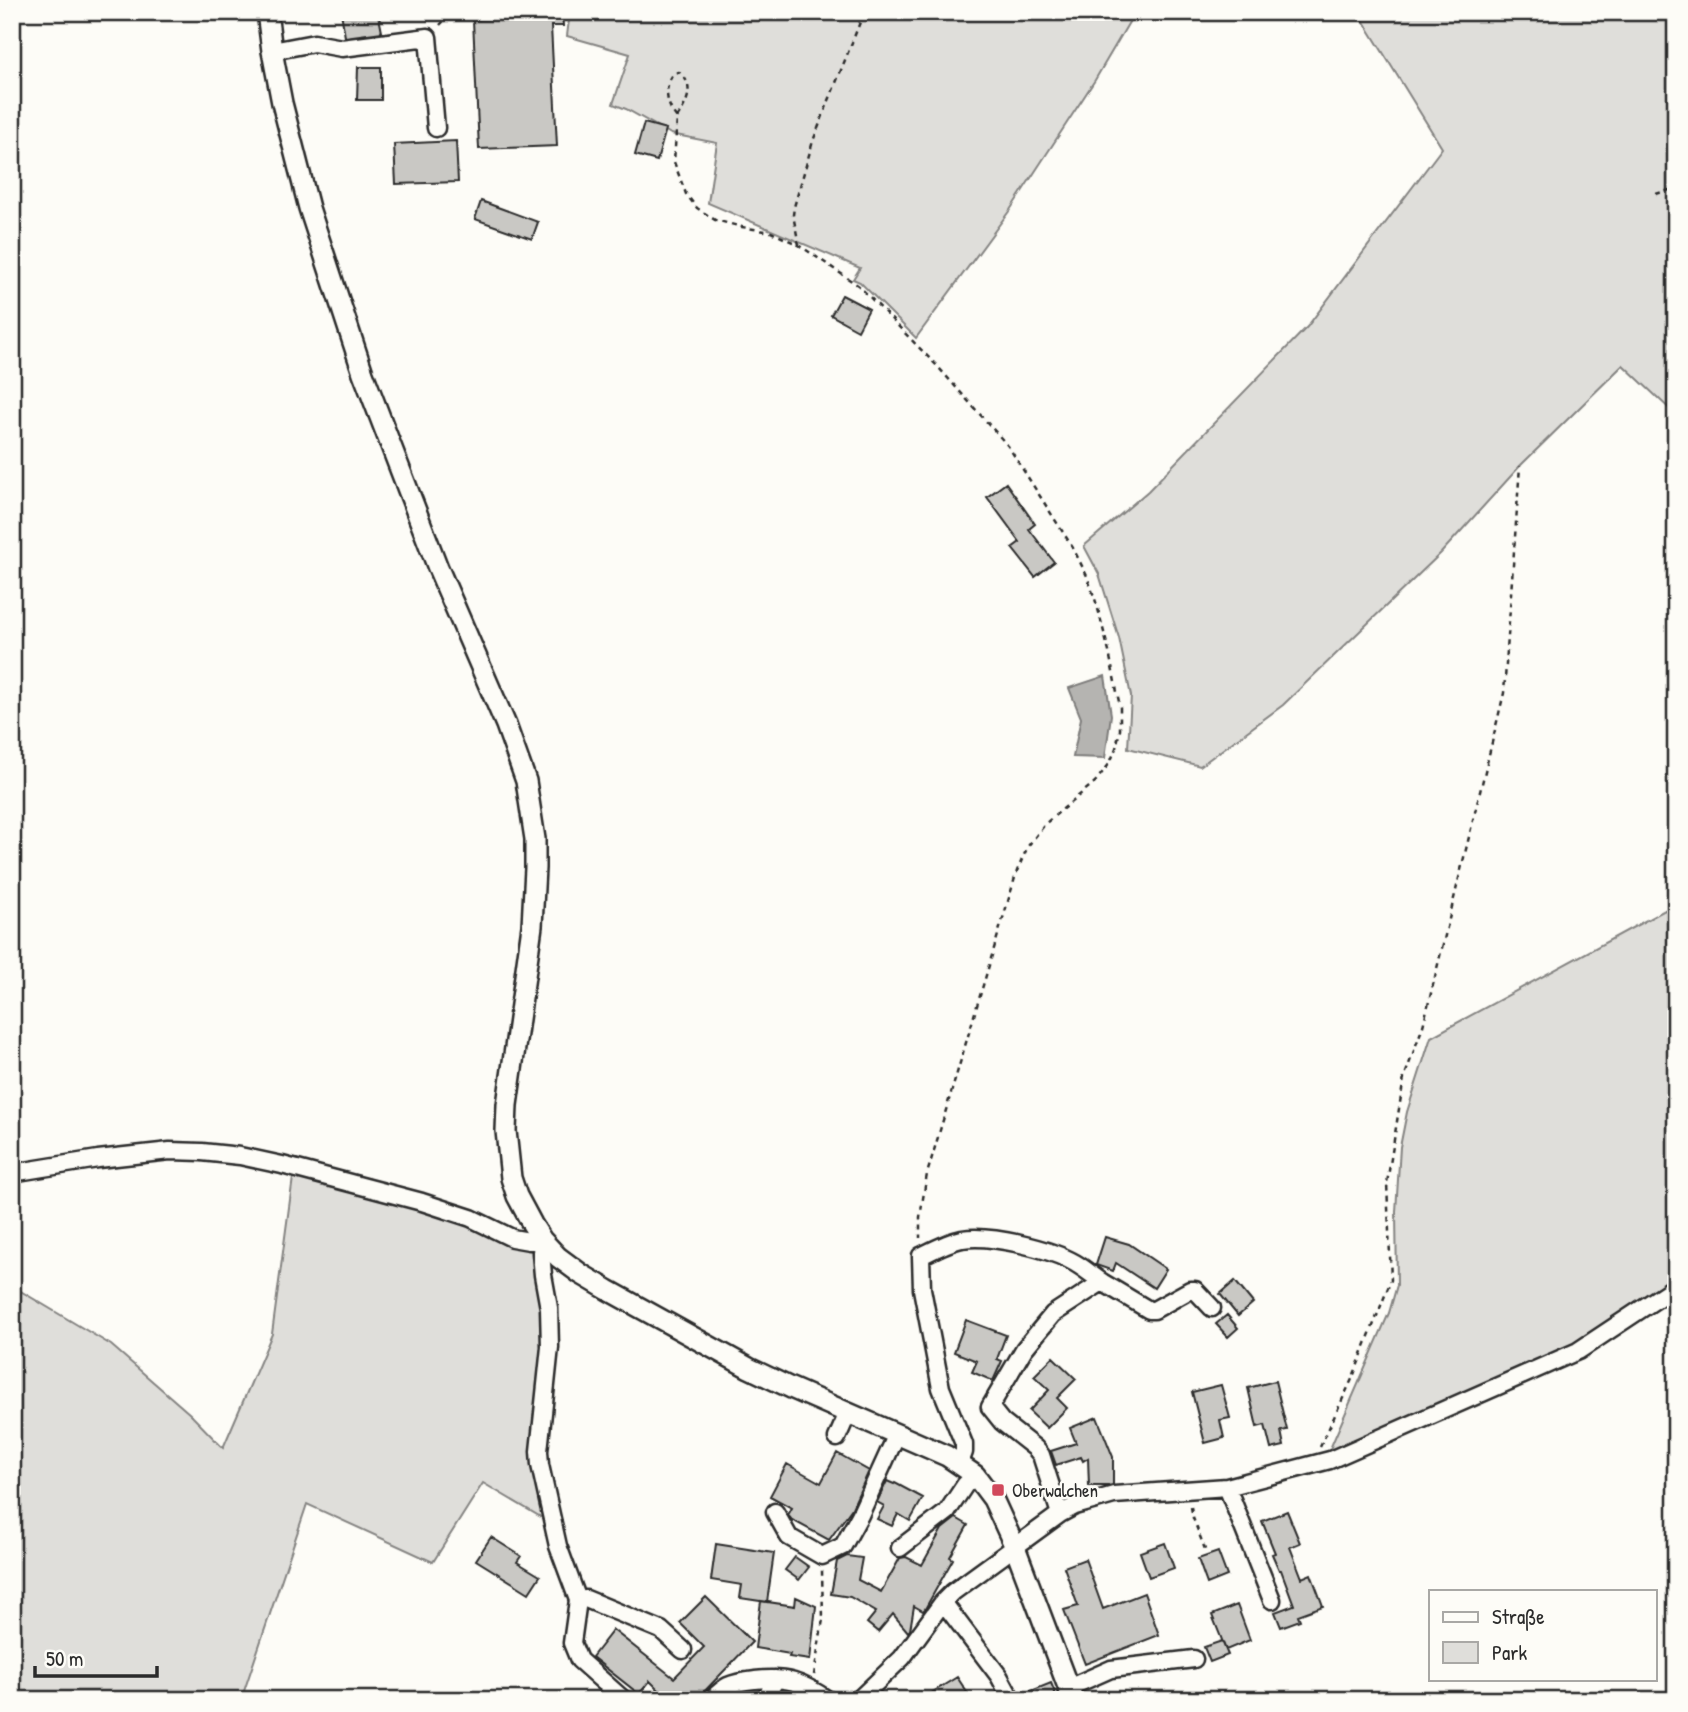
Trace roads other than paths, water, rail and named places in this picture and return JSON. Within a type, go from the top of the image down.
[{"type":"main road","points":[[267,12],[282,103],[310,208],[363,373],[438,568],[510,735],[526,781],[535,839],[533,915],[507,1105],[506,1131],[511,1178],[524,1211],[542,1240],[558,1257],[608,1290],[749,1368],[947,1456],[975,1475],[993,1499],[1015,1547],[1070,1694]]},
{"type":"street","points":[[272,51],[314,43],[342,48],[428,37],[436,128]]},
{"type":"street","points":[[12,1173],[170,1151],[240,1156],[422,1202],[512,1237],[529,1241],[542,1240],[550,1347],[539,1451],[540,1465],[558,1546],[578,1600],[572,1643],[575,1652],[579,1660],[624,1700]]},
{"type":"street","points":[[960,1463],[964,1444],[941,1388],[922,1289],[922,1256],[945,1244],[965,1238],[1020,1244],[1075,1263],[1149,1310],[1154,1310],[1189,1290],[1195,1290],[1212,1308]]},
{"type":"street","points":[[1060,1514],[1041,1455],[1002,1422],[990,1407],[1024,1349],[1053,1314],[1102,1282]]},
{"type":"street","points":[[858,1700],[902,1658],[953,1592],[1060,1514],[1075,1506],[1114,1495],[1227,1487],[1330,1460],[1578,1352],[1676,1286]]},
{"type":"street","points":[[836,1438],[848,1413]]},
{"type":"street","points":[[775,1511],[789,1537],[822,1556],[844,1546],[897,1434]]},
{"type":"street","points":[[900,1548],[947,1512],[975,1475]]},
{"type":"street","points":[[1227,1487],[1272,1600]]},
{"type":"street","points":[[578,1600],[586,1599],[661,1630],[683,1650]]},
{"type":"street","points":[[943,1602],[999,1676],[1009,1699]]},
{"type":"street","points":[[1070,1694],[1111,1668],[1194,1659]]},
{"type":"street","points":[[766,1700],[775,1679]]},
{"type":"street","points":[[711,1700],[727,1686],[743,1681],[775,1679],[793,1681],[828,1700]]},
{"type":"place","name":"Oberwalchen","points":[[998,1490]]}]
